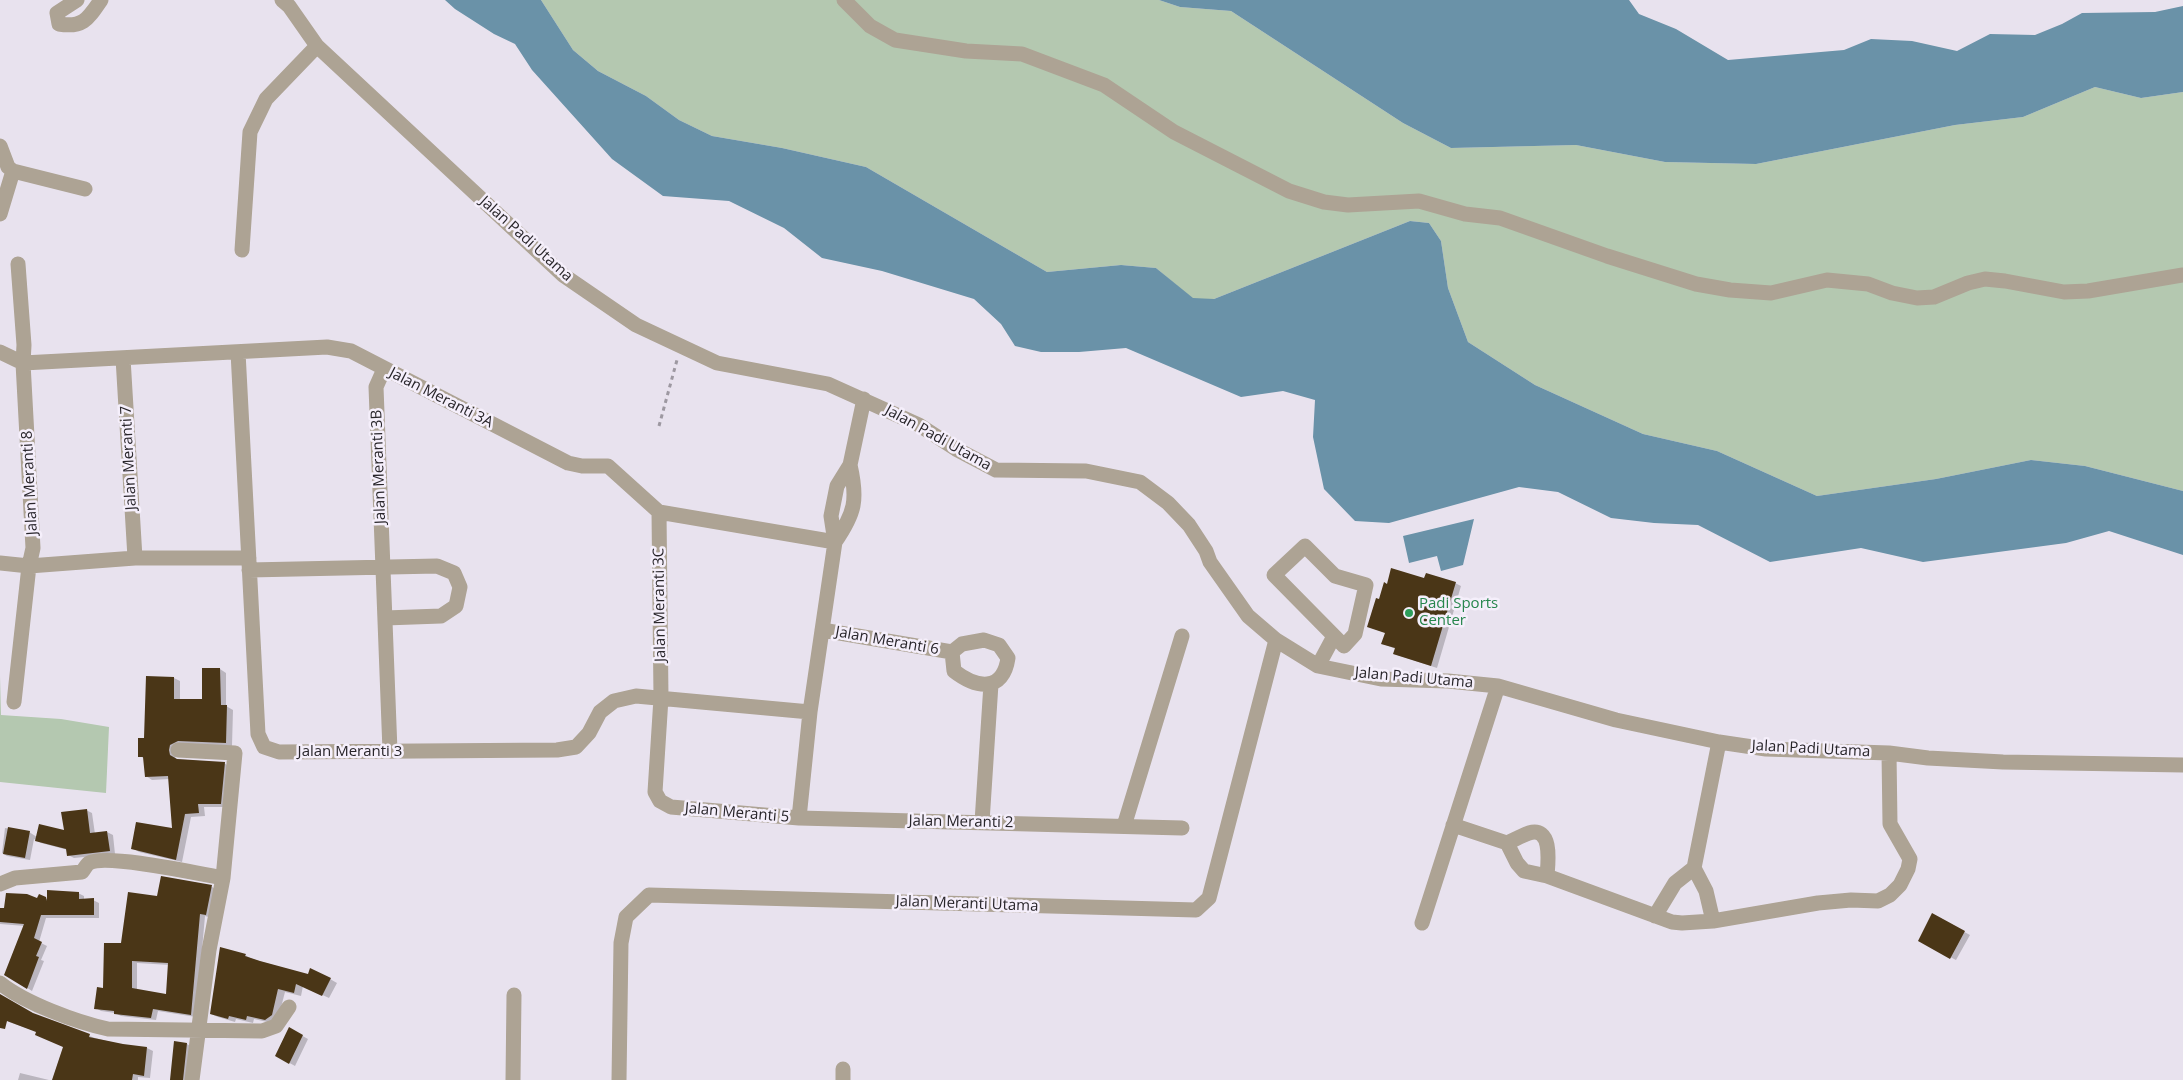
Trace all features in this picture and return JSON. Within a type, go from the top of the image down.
[{"type":"street","points":[[77,0],[57,13],[59,24],[74,27],[87,19],[101,0]]},
{"type":"street","name":"Jalan Padi Utama","points":[[282,0],[289,6],[317,46],[563,275],[636,325],[717,364],[828,384],[919,424],[956,449],[996,470],[1086,471],[1140,482],[1168,503],[1189,525],[1230,593],[1248,616],[1276,640],[1318,666],[1381,678],[1448,681],[1498,686],[1616,720],[1719,742],[1766,749],[1889,753],[2004,762],[2183,765]]},
{"type":"street","points":[[844,0],[870,26],[895,40],[966,51],[1022,54],[1104,86],[1174,132],[1289,191],[1324,202],[1348,205],[1419,202],[1465,214],[1500,218],[1607,256],[1696,284],[1730,290],[1771,293],[1827,280],[1868,284],[1892,293],[1917,298],[1934,298],[1968,283],[1985,280],[2005,281],[2064,292],[2088,291],[2183,275]]},
{"type":"street","points":[[242,250],[250,132],[266,99],[317,46]]},
{"type":"street","points":[[0,146],[5,161],[13,171],[85,189]]},
{"type":"street","points":[[0,214],[13,171]]},
{"type":"street","name":"Jalan Meranti 8","points":[[14,702],[28,566],[33,548],[23,363],[24,345],[18,264]]},
{"type":"street","name":"Jalan Meranti 3A","points":[[23,363],[327,348],[351,351],[568,463],[582,466],[608,466],[659,512]]},
{"type":"street","points":[[0,352],[23,363]]},
{"type":"street","name":"Jalan Meranti 3","points":[[238,352],[258,734],[264,747],[279,752],[557,750],[576,747],[589,733],[600,712],[614,701],[636,696],[810,712]]},
{"type":"street","name":"Jalan Meranti 7","points":[[123,358],[135,558]]},
{"type":"street","name":"Jalan Meranti 3B","points":[[384,368],[376,387],[390,751]]},
{"type":"street","points":[[799,818],[810,712],[835,542],[831,516],[837,486],[850,465],[864,399]]},
{"type":"street","points":[[659,512],[835,542]]},
{"type":"street","name":"Jalan Meranti 3C","points":[[659,512],[661,698]]},
{"type":"street","points":[[1304,546],[1335,576],[1366,585],[1356,634],[1344,646],[1333,638],[1274,575],[1304,546]]},
{"type":"street","points":[[0,563],[28,566],[135,558],[249,564],[383,567],[437,566],[454,573],[460,587],[456,606],[440,616],[385,618]]},
{"type":"street","name":"Jalan Meranti 6","points":[[822,630],[952,652],[962,644],[984,640],[999,645],[1008,658],[1007,670],[1000,680],[991,684],[965,679],[954,670],[952,652]]},
{"type":"street","points":[[1124,826],[1182,636]]},
{"type":"street","points":[[1318,666],[1333,638]]},
{"type":"street","name":"Jalan Meranti Utama","points":[[619,1080],[621,943],[626,917],[649,894],[1196,910],[1209,898],[1276,640]]},
{"type":"street","points":[[982,822],[991,684]]},
{"type":"street","points":[[1422,923],[1498,686]]},
{"type":"street","name":"Jalan Meranti 5","points":[[661,698],[655,792],[660,801],[671,807],[799,818]]},
{"type":"street","points":[[1713,921],[1706,891],[1694,868],[1719,742]]},
{"type":"street","points":[[178,750],[236,753],[223,878],[209,950],[192,1080]]},
{"type":"street","points":[[1507,843],[1516,863],[1524,870],[1547,876],[1672,922],[1713,921],[1818,903],[1851,900],[1878,901],[1890,895],[1900,885],[1908,869],[1910,859],[1890,824],[1889,753]]},
{"type":"street","name":"Jalan Meranti 2","points":[[799,818],[1182,828]]},
{"type":"street","points":[[1453,825],[1507,843],[1531,832],[1538,833],[1545,838],[1548,852],[1547,876]]},
{"type":"street","points":[[0,884],[15,878],[82,872],[89,863],[100,860],[160,867],[223,878]]},
{"type":"street","points":[[1656,916],[1675,883],[1694,868]]},
{"type":"street","points":[[0,983],[33,1002],[86,1024],[108,1028],[199,1032],[262,1031],[270,1029],[282,1020],[289,1008]]},
{"type":"street","points":[[514,995],[514,1080]]},
{"type":"path","points":[[659,426],[681,348]]},
{"type":"green space","points":[[541,0],[1159,0],[1180,7],[1231,11],[1403,123],[1451,148],[1576,145],[1665,162],[1756,164],[1955,125],[2023,117],[2095,87],[2141,98],[2183,92],[2183,491],[2085,466],[2031,460],[1936,479],[1817,496],[1717,451],[1643,434],[1535,385],[1468,342],[1448,288],[1441,241],[1429,223],[1410,221],[1214,299],[1193,299],[1156,268],[1121,265],[1047,272],[866,167],[782,148],[712,136],[679,120],[646,96],[598,71],[573,50]]},
{"type":"green space","points":[[0,676],[1,715],[61,719],[109,727],[106,793],[0,782]]},
{"type":"water","points":[[445,0],[541,0],[573,50],[598,71],[646,96],[679,120],[712,136],[782,148],[866,167],[1047,272],[1121,265],[1156,268],[1193,298],[1214,299],[1410,221],[1429,223],[1441,241],[1448,288],[1468,342],[1535,385],[1643,434],[1717,451],[1817,496],[1936,479],[2031,460],[2085,466],[2183,491],[2183,555],[2109,531],[2066,543],[1923,562],[1861,548],[1770,562],[1698,525],[1654,523],[1611,518],[1558,492],[1519,487],[1389,523],[1355,521],[1324,489],[1313,437],[1315,400],[1283,391],[1241,397],[1126,348],[1079,352],[1041,352],[1015,346],[1001,324],[974,299],[882,271],[822,258],[784,228],[729,201],[663,196],[612,159],[532,70],[515,44],[494,34],[455,9]]},
{"type":"water","points":[[1159,0],[1629,0],[1639,14],[1676,29],[1728,60],[1844,50],[1871,39],[1912,41],[1957,51],[1990,34],[2035,35],[2082,13],[2155,12],[2183,6],[2183,92],[2141,98],[2095,87],[2023,117],[1955,125],[1756,164],[1665,162],[1576,145],[1451,148],[1403,123],[1231,11],[1180,7]]},
{"type":"water","points":[[1474,519],[1463,565],[1441,571],[1437,556],[1409,563],[1403,536]]},
{"type":"building","name":"Padi Sports Center","points":[[1391,568],[1424,578],[1426,573],[1456,582],[1431,666],[1393,654],[1395,648],[1381,644],[1385,633],[1367,627],[1376,598],[1379,599],[1384,582],[1387,584]]},
{"type":"building","points":[[202,668],[220,668],[221,705],[227,705],[226,743],[178,741],[170,745],[169,750],[170,755],[177,759],[225,762],[221,804],[198,804],[199,813],[185,814],[176,860],[131,849],[136,822],[172,828],[168,776],[145,777],[143,757],[138,757],[138,738],[144,738],[146,676],[174,677],[174,699],[202,699]]},
{"type":"building","points":[[87,809],[90,833],[107,831],[110,851],[67,856],[66,849],[35,841],[39,824],[64,830],[61,812]]},
{"type":"building","points":[[8,827],[30,831],[25,858],[3,854]]},
{"type":"building","points":[[161,876],[212,885],[206,915],[200,914],[191,1015],[153,1009],[151,1018],[114,1014],[114,1011],[94,1009],[97,987],[103,988],[104,943],[121,943],[128,892],[157,896]],"holes":[[[132,961],[168,963],[166,994],[132,988]]]},
{"type":"building","points":[[47,890],[79,892],[79,899],[94,898],[94,915],[41,915],[34,938],[42,942],[36,956],[39,957],[27,989],[4,975],[24,924],[0,922],[0,908],[4,908],[6,893],[27,894],[37,898],[39,894],[46,897],[47,901]]},
{"type":"building","points":[[1932,913],[1965,931],[1950,959],[1918,941]]},
{"type":"building","points":[[220,947],[246,954],[245,956],[260,961],[308,974],[310,968],[331,978],[322,996],[296,984],[294,993],[278,989],[272,1015],[265,1020],[247,1016],[246,1020],[229,1016],[228,1019],[210,1014]]},
{"type":"building","points":[[0,994],[33,1013],[90,1034],[89,1037],[147,1047],[144,1076],[133,1074],[132,1080],[52,1080],[63,1047],[35,1035],[36,1032],[7,1021],[5,1029],[0,1028]]},
{"type":"building","points":[[289,1027],[303,1035],[289,1064],[275,1056]]},
{"type":"building","points":[[174,1041],[187,1043],[183,1080],[170,1080]]},
{"type":"place","name":"Padi Sports Center","points":[[1409,613]]}]
